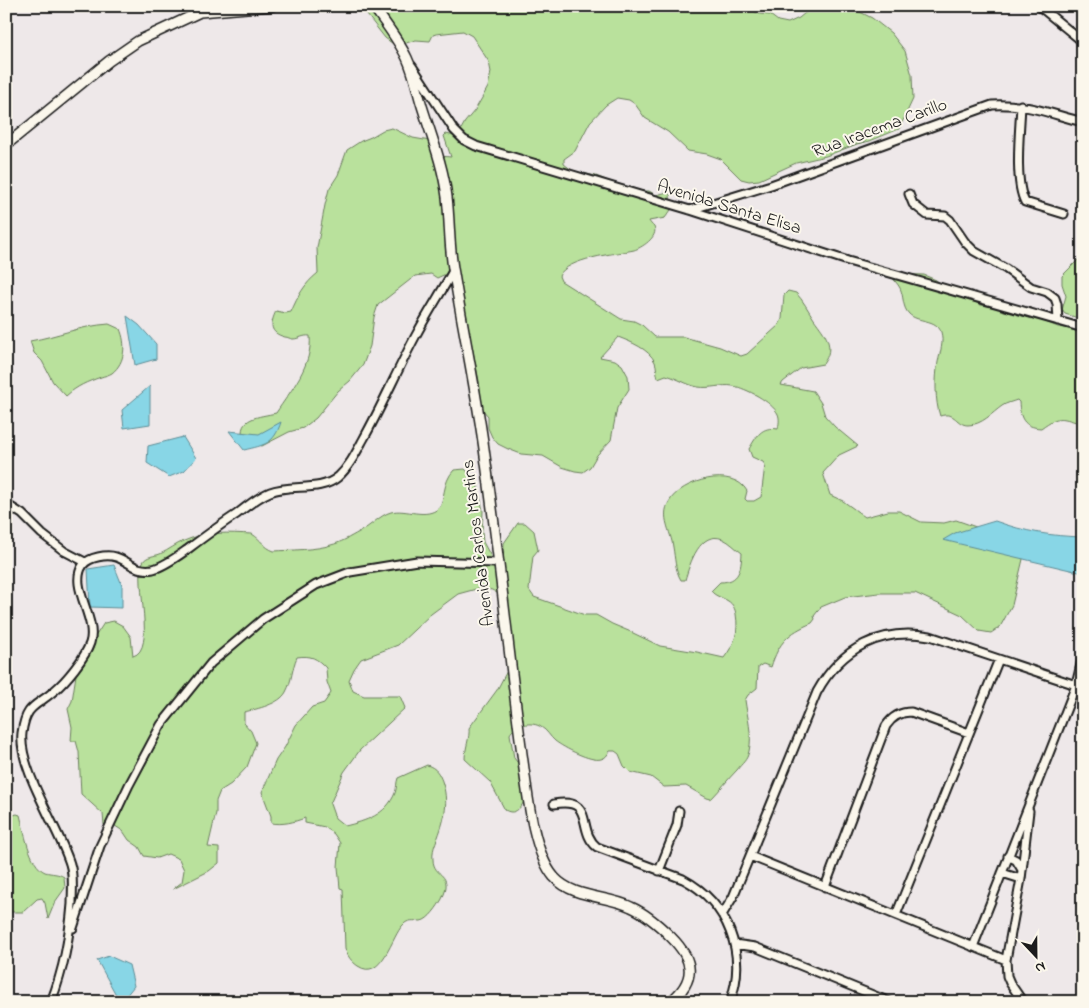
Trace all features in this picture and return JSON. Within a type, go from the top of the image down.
[{"type":"street","points":[[6,144],[109,61],[138,41],[200,12],[272,6]]},
{"type":"street","name":"Avenida Carlos Martins","points":[[373,6],[388,26],[407,59],[435,144],[447,194],[453,271],[475,388],[485,456],[531,817],[544,860],[559,882],[571,890],[622,903],[634,908],[646,915],[682,948],[689,964],[689,978],[680,994],[670,1002]]},
{"type":"street","points":[[1039,6],[1083,42]]},
{"type":"street","name":"Avenida Santa Elisa","points":[[407,59],[458,136],[489,151],[690,210],[848,261],[1083,328]]},
{"type":"street","name":"Rua Iracema Carillo","points":[[690,210],[771,185],[992,105],[1021,105],[1083,122]]},
{"type":"street","points":[[1021,105],[1020,156],[1023,198],[1026,202],[1064,214]]},
{"type":"street","points":[[909,194],[913,204],[926,215],[945,216],[950,220],[965,242],[974,251],[1006,269],[1031,287],[1047,292],[1055,298],[1058,321]]},
{"type":"street","points":[[69,940],[72,897],[70,863],[29,771],[22,745],[22,735],[25,719],[31,708],[61,684],[89,644],[90,621],[79,585],[80,574],[85,562],[96,558],[114,556],[135,567],[153,569],[177,557],[271,491],[325,484],[338,476],[353,458],[369,430],[416,336],[453,271]]},
{"type":"street","points":[[6,504],[22,514],[42,534],[64,551],[85,562]]},
{"type":"street","points":[[51,1002],[100,846],[129,785],[161,726],[211,664],[263,619],[316,585],[350,572],[417,561],[498,563]]},
{"type":"street","points":[[722,915],[733,897],[818,692],[827,676],[848,654],[864,644],[882,637],[911,633],[930,636],[1076,685]]},
{"type":"street","points":[[896,916],[999,659]]},
{"type":"street","points":[[973,947],[1076,685],[1082,660]]},
{"type":"street","points":[[826,887],[886,726],[892,719],[899,714],[911,712],[969,733]]},
{"type":"street","points":[[1023,1002],[1007,976],[1006,960],[1021,879],[1030,802]]},
{"type":"street","points":[[554,804],[570,803],[579,807],[583,812],[590,838],[597,847],[683,879],[710,898],[722,915],[734,944],[737,975],[730,1002]]},
{"type":"street","points":[[658,871],[677,825],[679,811]]},
{"type":"street","points":[[750,856],[1006,960]]},
{"type":"street","points":[[1008,856],[1016,860],[1022,870]]},
{"type":"street","points":[[1002,873],[1021,879]]},
{"type":"street","points":[[734,944],[754,947],[890,1002]]},
{"type":"green space","points":[[360,6],[741,6],[760,14],[770,15],[778,21],[788,23],[816,8],[850,7],[872,18],[891,33],[905,51],[912,75],[913,99],[899,129],[826,156],[796,163],[759,180],[749,181],[741,179],[721,159],[707,154],[688,151],[668,132],[645,118],[635,104],[629,100],[617,98],[606,105],[590,122],[575,151],[564,159],[564,164],[573,171],[596,176],[634,191],[649,191],[656,195],[668,192],[670,194],[671,210],[665,218],[649,221],[654,227],[654,235],[641,247],[581,261],[571,265],[559,276],[561,281],[621,319],[634,321],[642,325],[655,337],[684,337],[720,347],[741,356],[747,354],[779,325],[782,319],[784,295],[788,291],[796,293],[825,335],[829,351],[823,364],[801,368],[781,385],[813,391],[821,403],[825,416],[858,446],[839,455],[823,473],[830,495],[843,501],[865,517],[888,511],[899,511],[921,522],[944,523],[956,520],[999,535],[1024,555],[1012,605],[1000,627],[991,633],[979,631],[962,615],[915,593],[879,593],[845,597],[821,607],[814,616],[815,619],[812,623],[791,635],[781,645],[771,667],[763,664],[758,667],[757,688],[745,700],[750,732],[748,754],[744,762],[711,799],[686,786],[664,787],[651,777],[630,772],[624,766],[619,754],[615,751],[610,751],[601,759],[591,758],[578,754],[555,741],[541,727],[533,724],[524,724],[510,734],[514,758],[532,785],[519,809],[510,812],[505,810],[490,782],[465,759],[469,728],[497,690],[509,667],[508,631],[510,619],[508,609],[504,597],[492,590],[480,588],[458,594],[431,614],[398,645],[361,659],[349,680],[353,691],[364,696],[400,696],[405,708],[360,750],[344,772],[330,804],[335,818],[345,826],[360,822],[381,812],[391,801],[396,791],[398,778],[427,765],[438,773],[444,788],[446,802],[433,856],[436,869],[445,879],[446,884],[442,899],[433,912],[424,920],[405,923],[380,963],[374,968],[366,969],[354,963],[348,956],[345,948],[343,889],[340,888],[338,867],[340,843],[334,834],[325,827],[305,823],[305,818],[288,823],[271,823],[271,816],[262,792],[276,760],[296,725],[312,707],[324,703],[331,693],[327,682],[326,668],[317,660],[306,656],[297,657],[290,683],[283,696],[268,705],[244,712],[244,723],[251,731],[256,743],[247,767],[231,784],[220,791],[216,801],[216,813],[208,847],[219,848],[219,863],[209,871],[173,889],[182,882],[184,870],[179,859],[168,854],[157,858],[144,856],[139,847],[129,840],[123,831],[112,824],[104,825],[103,814],[81,794],[79,752],[76,741],[71,741],[72,727],[68,709],[72,701],[76,675],[93,640],[104,623],[114,621],[123,626],[131,637],[133,656],[140,651],[144,629],[141,572],[144,560],[160,554],[181,542],[218,533],[252,534],[267,548],[274,551],[325,547],[345,540],[391,512],[428,513],[434,511],[441,505],[450,475],[454,470],[465,469],[477,482],[483,511],[483,542],[495,564],[503,565],[504,543],[518,523],[525,523],[534,531],[538,550],[533,556],[529,590],[534,597],[585,615],[596,615],[660,646],[724,658],[735,637],[737,627],[736,614],[730,602],[711,591],[720,582],[731,580],[738,574],[742,553],[723,539],[715,537],[708,539],[693,557],[685,580],[681,580],[676,568],[666,519],[667,508],[675,494],[684,487],[707,479],[731,479],[740,483],[747,491],[745,499],[747,501],[754,501],[761,497],[765,465],[763,462],[752,457],[749,449],[760,433],[767,429],[778,429],[779,420],[775,409],[758,396],[738,387],[698,387],[666,375],[658,378],[655,362],[649,353],[639,346],[618,337],[600,357],[615,360],[622,365],[628,376],[629,389],[617,408],[611,440],[597,455],[590,467],[583,472],[575,471],[562,467],[543,456],[521,454],[508,449],[498,444],[488,428],[488,416],[482,409],[479,381],[457,273],[448,273],[437,278],[431,274],[415,276],[378,305],[374,317],[370,346],[363,365],[316,418],[303,428],[289,432],[262,446],[243,440],[242,432],[246,422],[257,417],[276,413],[305,367],[310,347],[310,336],[293,339],[280,335],[276,333],[272,324],[276,311],[291,312],[302,291],[318,273],[317,248],[325,205],[329,189],[338,175],[347,150],[383,130],[392,128],[413,138],[430,141],[440,156],[451,157],[444,136],[446,134],[455,136],[459,133],[488,87],[491,72],[489,62],[472,36],[463,31],[436,34],[433,35],[430,41],[416,40],[396,46],[385,38]]},
{"type":"green space","points":[[1083,248],[1083,317],[1075,317],[1065,314],[1062,310],[1066,296],[1062,284],[1062,276],[1079,259]]},
{"type":"green space","points":[[895,274],[924,275],[936,280],[952,292],[981,305],[1007,309],[1058,327],[1083,331],[1083,424],[1061,418],[1041,428],[1030,426],[1026,424],[1020,413],[1017,400],[1004,405],[978,423],[968,425],[949,415],[940,416],[936,397],[936,382],[942,344],[941,332],[935,325],[909,314],[904,305],[900,288],[891,276]]},
{"type":"green space","points":[[109,324],[120,329],[122,334],[124,352],[117,369],[108,375],[82,385],[66,396],[53,382],[42,361],[34,353],[30,341]]},
{"type":"green space","points":[[20,815],[31,855],[39,868],[45,872],[64,877],[65,888],[55,902],[48,919],[45,903],[42,898],[37,899],[23,912],[6,912],[6,817]]},
{"type":"water","points":[[127,316],[139,325],[156,344],[156,359],[135,365]]},
{"type":"water","points":[[150,386],[150,424],[124,428],[122,410]]},
{"type":"water","points":[[281,422],[272,439],[258,447],[244,450],[229,431],[259,434]]},
{"type":"water","points":[[183,437],[196,458],[184,471],[169,477],[147,463],[148,446]]},
{"type":"water","points":[[995,521],[1038,533],[1083,537],[1083,573],[943,540],[955,533]]},
{"type":"water","points":[[114,565],[122,585],[122,608],[90,607],[88,569]]},
{"type":"water","points":[[109,956],[129,965],[134,986],[121,1002],[97,960]]}]
